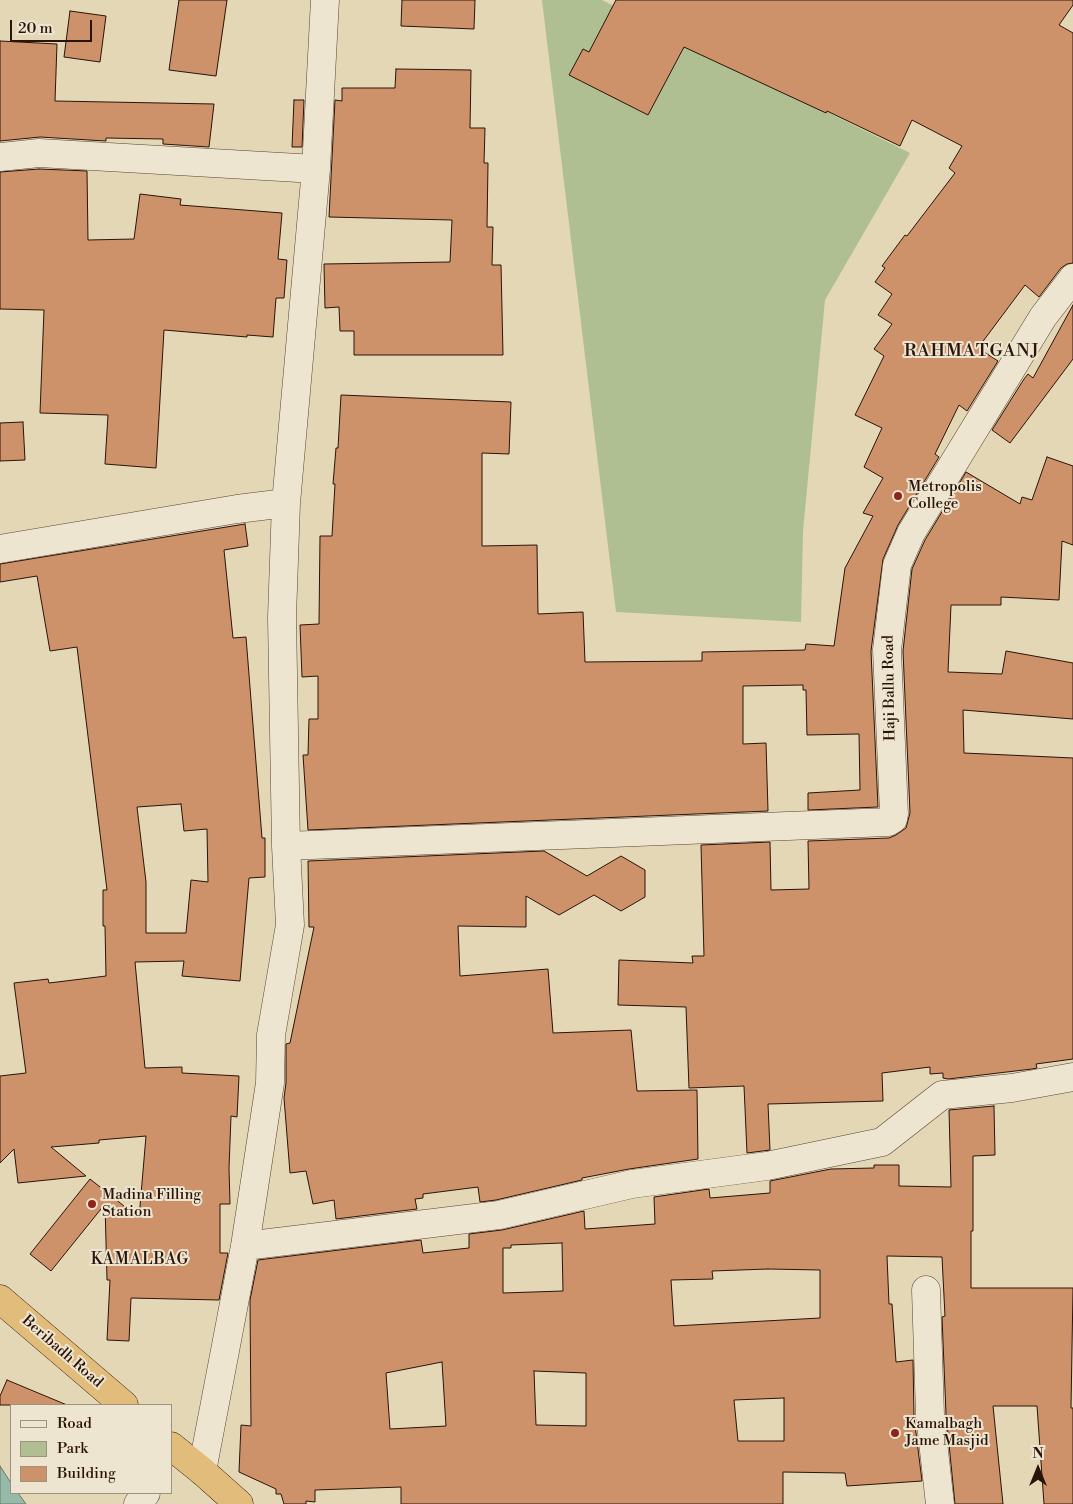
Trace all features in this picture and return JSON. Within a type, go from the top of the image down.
[{"type":"highway","name":"Beribadh Road","points":[[0,1299],[123,1404]]},
{"type":"highway","points":[[173,1451],[202,1470],[240,1504]]},
{"type":"street","points":[[202,1470],[244,1246],[270,1082],[271,1035],[290,925],[286,846],[282,617],[286,503],[316,169],[325,0]]},
{"type":"street","points":[[0,156],[39,153],[316,169]]},
{"type":"street","name":"Haji Ballu Road","points":[[286,846],[888,822],[893,819],[887,650],[897,565],[911,533],[1043,317],[1073,278]]},
{"type":"street","points":[[0,549],[237,509],[286,503]]},
{"type":"street","points":[[244,1246],[499,1215],[632,1184],[767,1166],[882,1142],[942,1095],[1012,1088],[1073,1077]]},
{"type":"street","points":[[926,1290],[930,1415],[940,1504]]},
{"type":"green space","points":[[542,0],[602,0],[910,153],[825,300],[803,531],[801,622],[616,612]]},
{"type":"shaded area","points":[[0,1466],[10,1481],[10,1494],[19,1494],[26,1504],[0,1504]]},
{"type":"building","points":[[179,0],[227,0],[216,76],[169,70]]},
{"type":"building","points":[[402,0],[475,0],[474,29],[401,26]]},
{"type":"building","points":[[616,0],[1073,0],[1073,5],[1059,25],[1073,33],[1073,263],[1061,268],[1039,297],[1025,285],[978,348],[998,361],[967,411],[959,405],[935,454],[939,457],[898,525],[883,559],[871,651],[878,807],[808,810],[808,793],[860,790],[859,734],[807,735],[806,690],[803,690],[803,685],[743,686],[743,744],[766,743],[768,811],[308,830],[303,755],[308,755],[309,719],[318,719],[318,676],[302,677],[300,625],[319,624],[320,536],[332,536],[335,484],[333,484],[336,448],[338,448],[341,395],[511,402],[509,454],[482,453],[482,546],[537,545],[538,614],[583,612],[585,662],[702,661],[702,652],[805,650],[806,644],[834,646],[845,568],[873,516],[863,513],[883,478],[864,467],[882,428],[855,415],[884,356],[874,349],[892,324],[878,315],[892,294],[875,282],[885,268],[882,266],[955,173],[949,168],[962,146],[912,120],[900,146],[684,47],[648,115],[569,75],[583,49],[589,52]]},
{"type":"building","points":[[70,11],[106,16],[100,62],[64,57]]},
{"type":"building","points":[[0,41],[57,44],[55,101],[214,104],[209,147],[163,144],[163,139],[106,138],[106,141],[40,137],[0,141]]},
{"type":"building","points":[[396,69],[471,70],[470,128],[485,128],[484,163],[488,163],[487,227],[493,227],[492,265],[501,265],[503,355],[354,355],[354,331],[340,331],[339,307],[325,308],[324,264],[450,262],[452,220],[329,217],[335,100],[342,101],[342,88],[395,88]]},
{"type":"building","points":[[294,100],[304,100],[302,147],[292,147]]},
{"type":"building","points":[[39,169],[87,171],[88,240],[134,239],[140,194],[181,199],[180,205],[282,213],[278,259],[287,260],[284,298],[276,298],[273,337],[247,335],[247,337],[164,330],[156,468],[105,464],[108,415],[40,413],[44,310],[0,309],[0,172]]},
{"type":"building","points":[[1073,305],[1073,359],[1010,443],[992,430],[1024,379],[1028,374],[1033,378]]},
{"type":"building","points":[[23,422],[25,460],[0,461],[0,423]]},
{"type":"building","points":[[1047,457],[1073,466],[1073,545],[1062,541],[1059,600],[1001,597],[1001,605],[951,605],[948,672],[1002,674],[1006,651],[1073,663],[1073,719],[963,710],[964,753],[1073,758],[1073,1059],[1036,1064],[1037,1068],[1032,1069],[948,1079],[943,1078],[943,1073],[930,1074],[930,1067],[882,1073],[883,1101],[768,1104],[770,1150],[747,1153],[744,1086],[689,1088],[686,1007],[618,1005],[619,960],[693,963],[692,956],[704,956],[701,845],[770,842],[771,890],[809,889],[808,841],[889,838],[906,828],[910,813],[903,651],[912,569],[925,540],[966,472],[1020,504],[1022,497],[1032,500]]},
{"type":"building","points":[[245,524],[248,546],[224,550],[233,638],[246,637],[262,838],[265,838],[265,877],[249,878],[240,981],[182,976],[184,961],[135,962],[145,1068],[182,1067],[182,1073],[239,1076],[237,1117],[231,1116],[230,1204],[220,1204],[220,1253],[228,1253],[219,1300],[131,1298],[129,1341],[107,1340],[110,1280],[107,1280],[105,1204],[51,1271],[30,1254],[90,1179],[139,1218],[146,1136],[99,1140],[99,1143],[51,1147],[86,1176],[18,1183],[14,1149],[0,1163],[0,1076],[26,1073],[14,983],[48,979],[49,983],[106,976],[103,890],[107,890],[77,647],[50,651],[37,576],[0,582],[0,564]],"holes":[[[181,804],[184,831],[207,829],[208,882],[191,880],[186,933],[146,933],[146,882],[137,807]]]},
{"type":"building","points":[[544,851],[587,876],[621,856],[645,870],[645,897],[621,911],[594,895],[559,915],[526,896],[526,927],[458,926],[460,976],[548,969],[553,1033],[631,1030],[637,1091],[697,1090],[698,1159],[582,1178],[582,1180],[496,1200],[480,1202],[478,1187],[423,1194],[423,1198],[415,1199],[417,1209],[336,1219],[334,1200],[313,1204],[306,1171],[290,1173],[284,1098],[286,1044],[290,1043],[314,927],[309,927],[308,861]]},
{"type":"building","points":[[994,1106],[995,1155],[973,1156],[971,1288],[1073,1288],[1071,1408],[1073,1408],[1073,1504],[1044,1504],[1037,1406],[993,1406],[1003,1504],[955,1504],[946,1414],[942,1317],[945,1316],[942,1257],[887,1256],[889,1304],[892,1304],[896,1362],[913,1360],[914,1417],[922,1481],[847,1486],[845,1473],[783,1472],[783,1504],[401,1504],[401,1487],[315,1490],[315,1502],[306,1501],[306,1504],[284,1504],[281,1494],[276,1494],[276,1489],[239,1472],[241,1425],[251,1426],[250,1300],[258,1260],[421,1240],[423,1253],[469,1248],[469,1234],[502,1230],[584,1211],[585,1229],[655,1224],[654,1197],[709,1189],[710,1198],[770,1193],[770,1181],[831,1169],[874,1168],[874,1165],[899,1165],[899,1186],[951,1187],[949,1110]],"holes":[[[562,1243],[563,1291],[503,1293],[503,1248],[511,1248],[511,1245]],[[820,1270],[820,1318],[674,1326],[671,1280],[713,1279],[712,1271]],[[442,1362],[446,1426],[390,1429],[386,1373]],[[534,1371],[586,1373],[586,1426],[536,1425]],[[784,1398],[784,1441],[738,1441],[734,1400]]]},
{"type":"building","points":[[7,1380],[65,1404],[0,1405],[0,1396]]},
{"type":"place","name":"Metropolis College","points":[[898,496]]},
{"type":"place","name":"Madina Filling Station","points":[[92,1204]]},
{"type":"place","name":"Kamalbagh Jame Masjid","points":[[895,1433]]},
{"type":"district","name":"RAHMATGANJ","points":[[972,352]]},
{"type":"district","name":"KAMALBAG","points":[[140,1260]]}]
